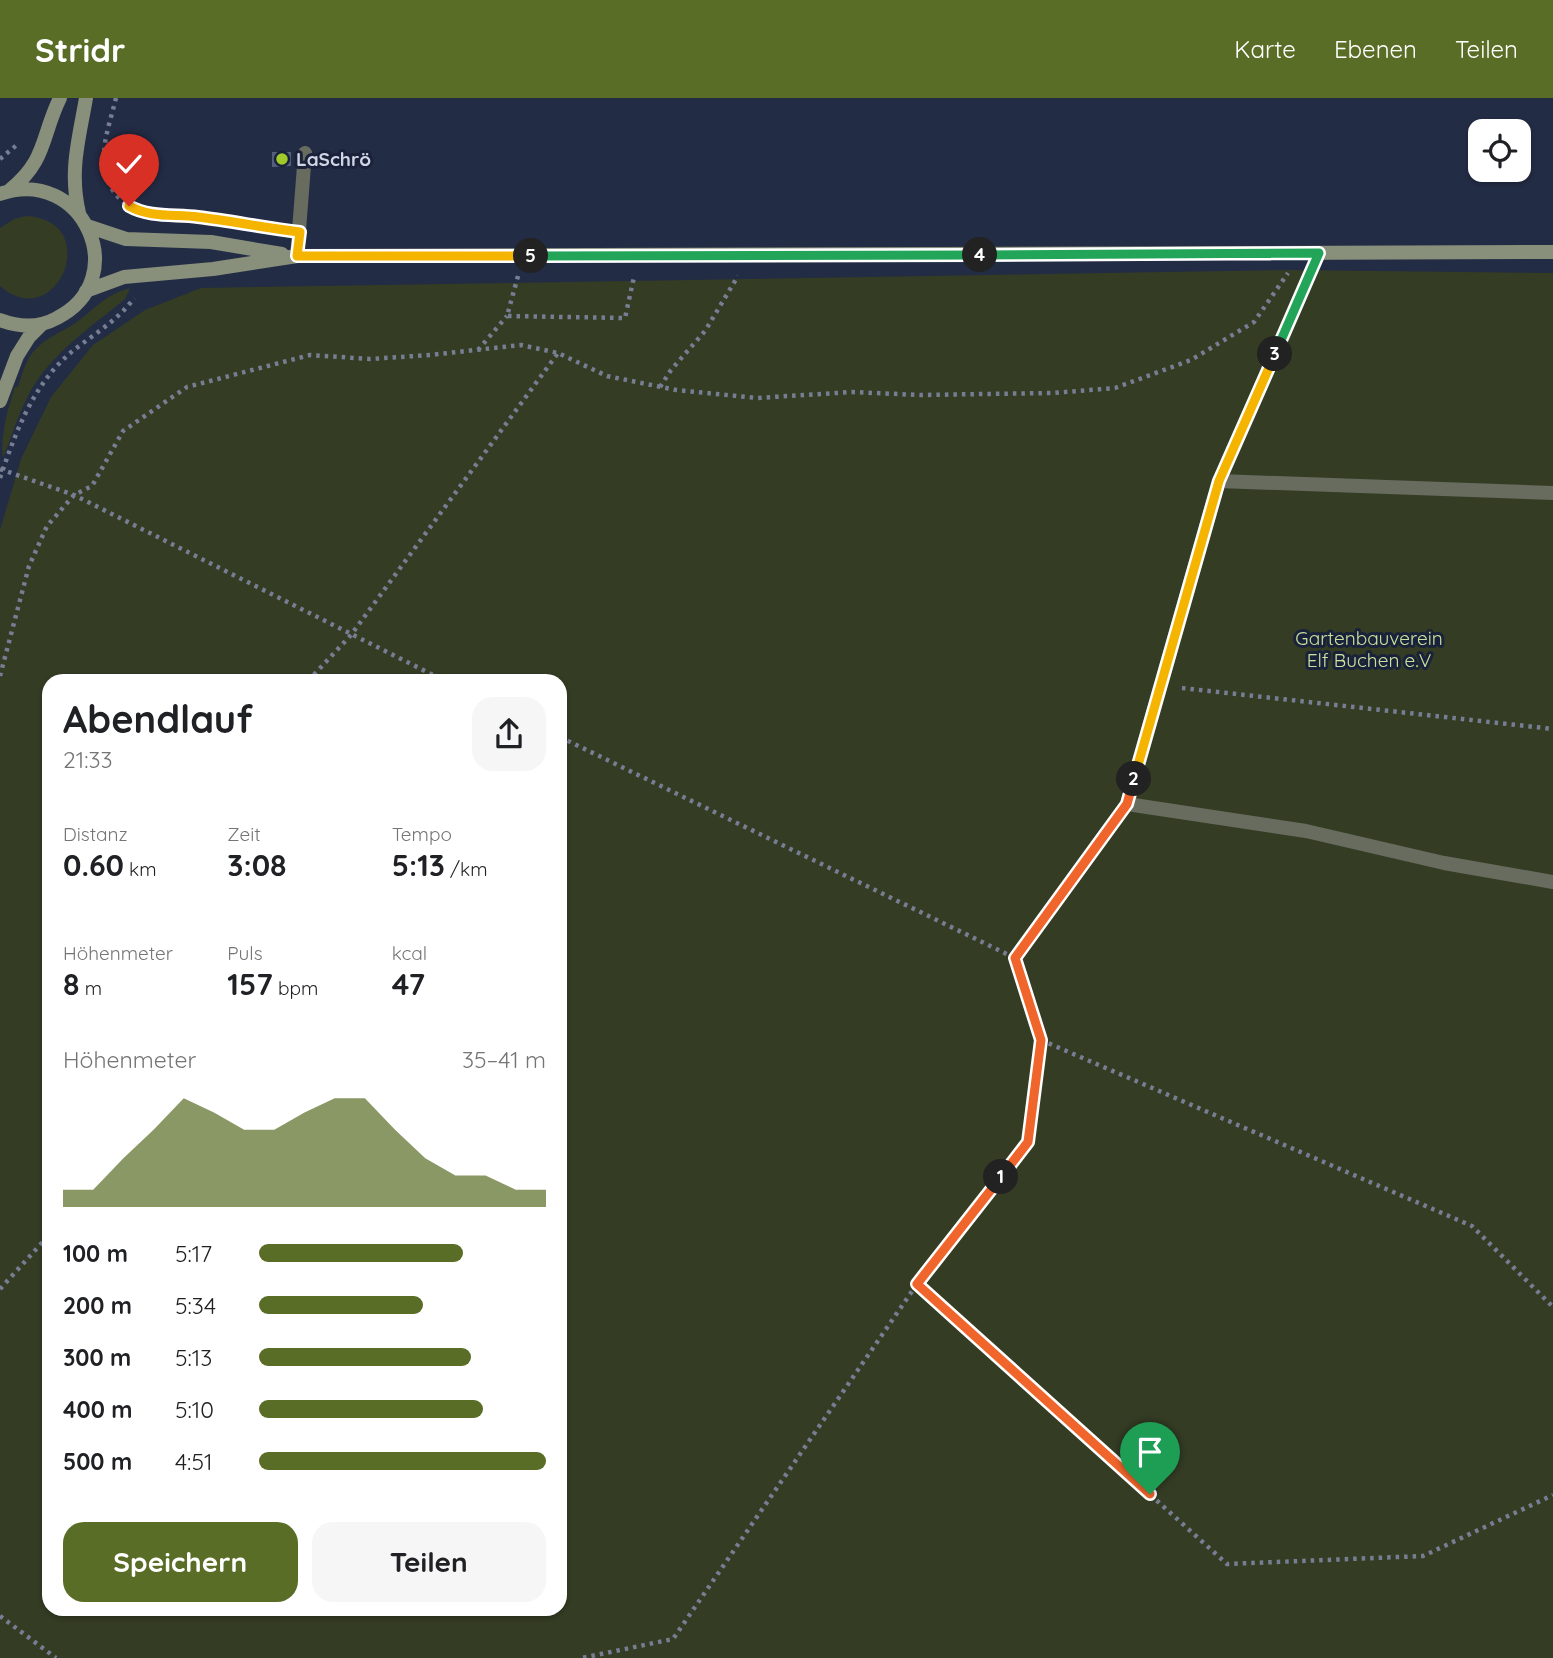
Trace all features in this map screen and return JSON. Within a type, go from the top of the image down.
[{"type":"main road","points":[[5,192],[25,177],[37,161],[60,98]]},
{"type":"main road","points":[[0,320],[24,326],[42,324],[65,314],[86,291],[93,273],[93,239],[83,220],[74,189],[74,167],[86,98]]},
{"type":"main road","points":[[5,192],[23,189],[45,191],[58,196],[83,220],[127,239],[211,242],[297,256]]},
{"type":"main road","points":[[86,291],[124,277],[213,269],[297,256],[1553,252]]},
{"type":"main road","points":[[0,401],[17,356],[29,337],[42,324]]},
{"type":"lane","points":[[297,256],[305,153]]},
{"type":"lane","points":[[1553,493],[1219,481],[1127,804],[1306,831],[1444,863],[1553,882]]},
{"type":"path","points":[[116,98],[103,156],[104,170],[112,188],[135,210],[158,215],[195,217]]},
{"type":"path","points":[[1219,481],[1319,253]]},
{"type":"path","points":[[478,350],[507,316],[524,256]]},
{"type":"path","points":[[507,316],[625,318],[639,256]]},
{"type":"path","points":[[660,387],[705,331],[750,256]]},
{"type":"path","points":[[0,676],[29,566],[47,526],[74,495],[92,486],[123,431],[187,387],[310,355],[370,359],[521,345],[558,354],[607,376],[660,387],[757,398],[852,392],[920,395],[1053,393],[1115,388],[1191,359],[1254,322],[1290,270]]},
{"type":"path","points":[[0,478],[22,420],[45,380],[68,355],[130,304],[138,290]]},
{"type":"path","points":[[315,674],[351,635],[558,354]]},
{"type":"path","points":[[1,470],[74,495],[430,674]]},
{"type":"path","points":[[1159,685],[1553,729]]},
{"type":"path","points":[[567,740],[1015,958],[1041,1040],[1028,1142],[917,1284],[673,1639],[582,1658]]},
{"type":"path","points":[[1015,958],[1127,804]]},
{"type":"path","points":[[1041,1040],[1472,1226],[1553,1307]]},
{"type":"path","points":[[0,1289],[42,1243]]},
{"type":"path","points":[[917,1284],[1227,1564],[1423,1556],[1553,1495]]},
{"type":"path","points":[[0,1616],[56,1658]]},
{"type":"green space","points":[[26,216],[50,222],[63,236],[68,253],[64,271],[54,287],[39,297],[21,298],[0,286],[0,228],[14,219]]},
{"type":"green space","name":"Gartenbauverein Elf Buchen e.V","points":[[1290,270],[1553,273],[1553,1658],[0,1658],[0,530],[21,459],[51,397],[93,345],[145,310],[201,288]]},
{"type":"green space","points":[[130,288],[125,299],[73,341],[39,378],[22,408],[3,458],[4,432],[10,404],[15,387],[18,387],[33,352],[106,299]]},
{"type":"building","name":"LaSchrö","points":[[272,152],[291,152],[291,166],[272,167]]},
{"type":"place","name":"LaSchrö","points":[[282,159]]},
{"type":"route","points":[[129,206],[158,215],[195,217],[300,232],[297,256],[1319,253],[1219,481],[1127,804],[1015,958],[1041,1040],[1028,1142],[917,1284],[1150,1494]]}]
